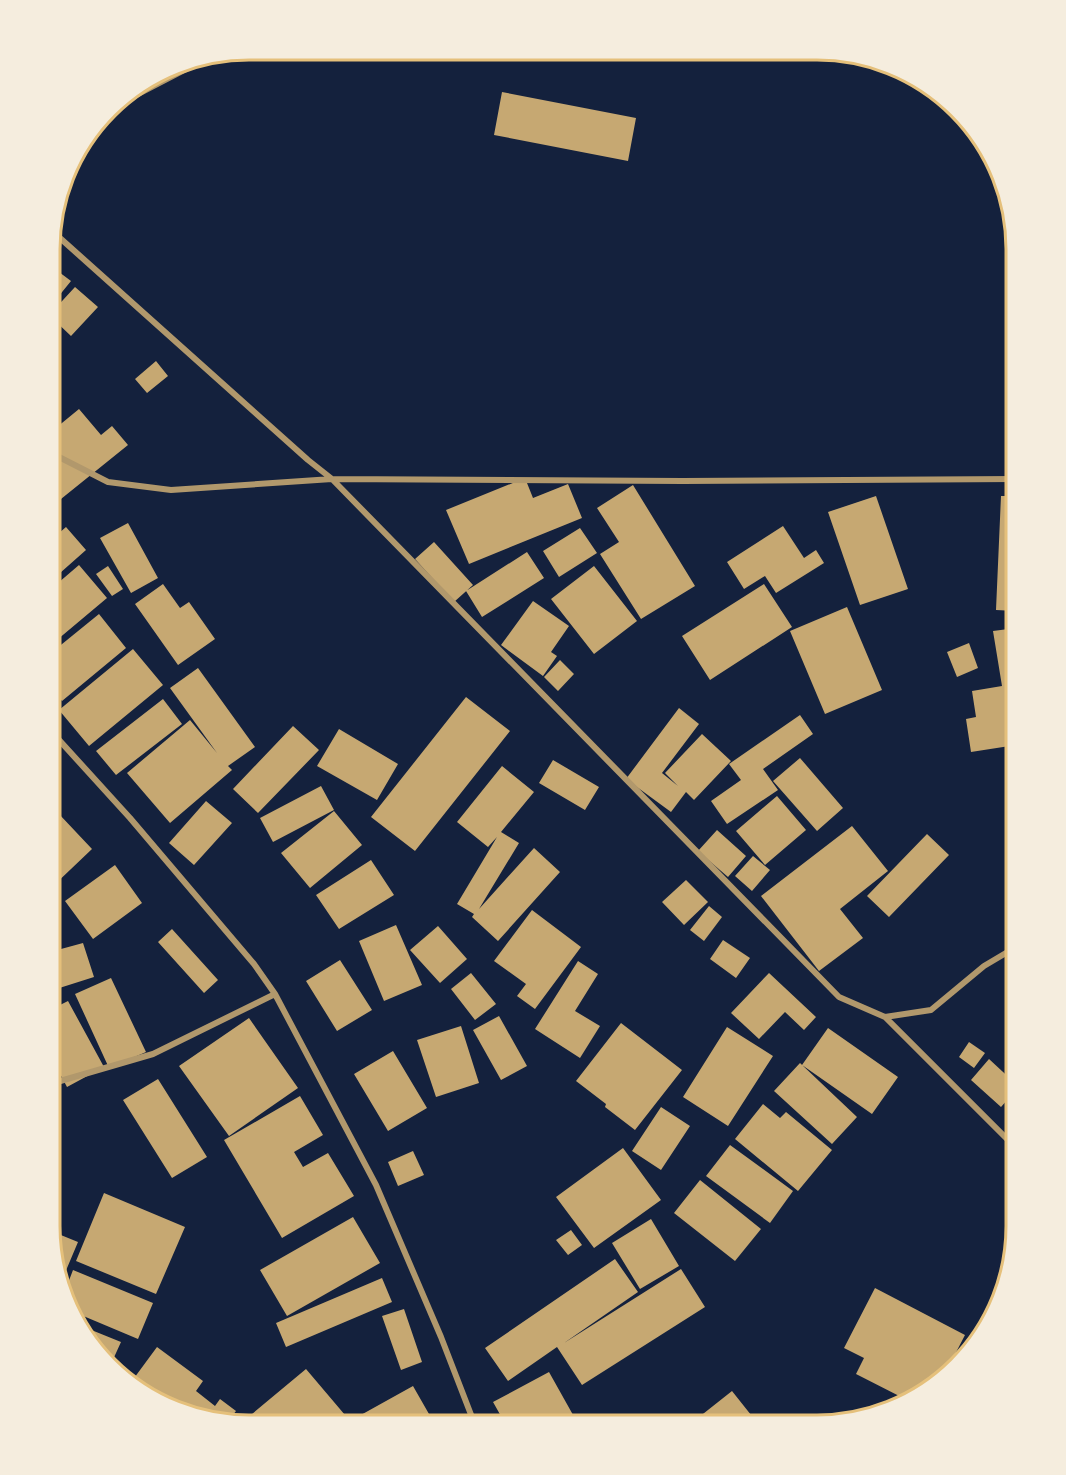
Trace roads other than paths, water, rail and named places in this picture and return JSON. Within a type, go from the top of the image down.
[{"type":"street","points":[[61,239],[332,479],[838,997],[885,1017],[1006,1138]]},
{"type":"street","points":[[60,458],[108,482],[171,490],[332,479],[718,481],[1006,479]]},
{"type":"street","points":[[60,741],[254,964],[274,994],[376,1185],[472,1415]]},
{"type":"street","points":[[885,1017],[931,1010],[984,966],[1006,953]]},
{"type":"street","points":[[60,1081],[153,1054],[274,994]]}]
